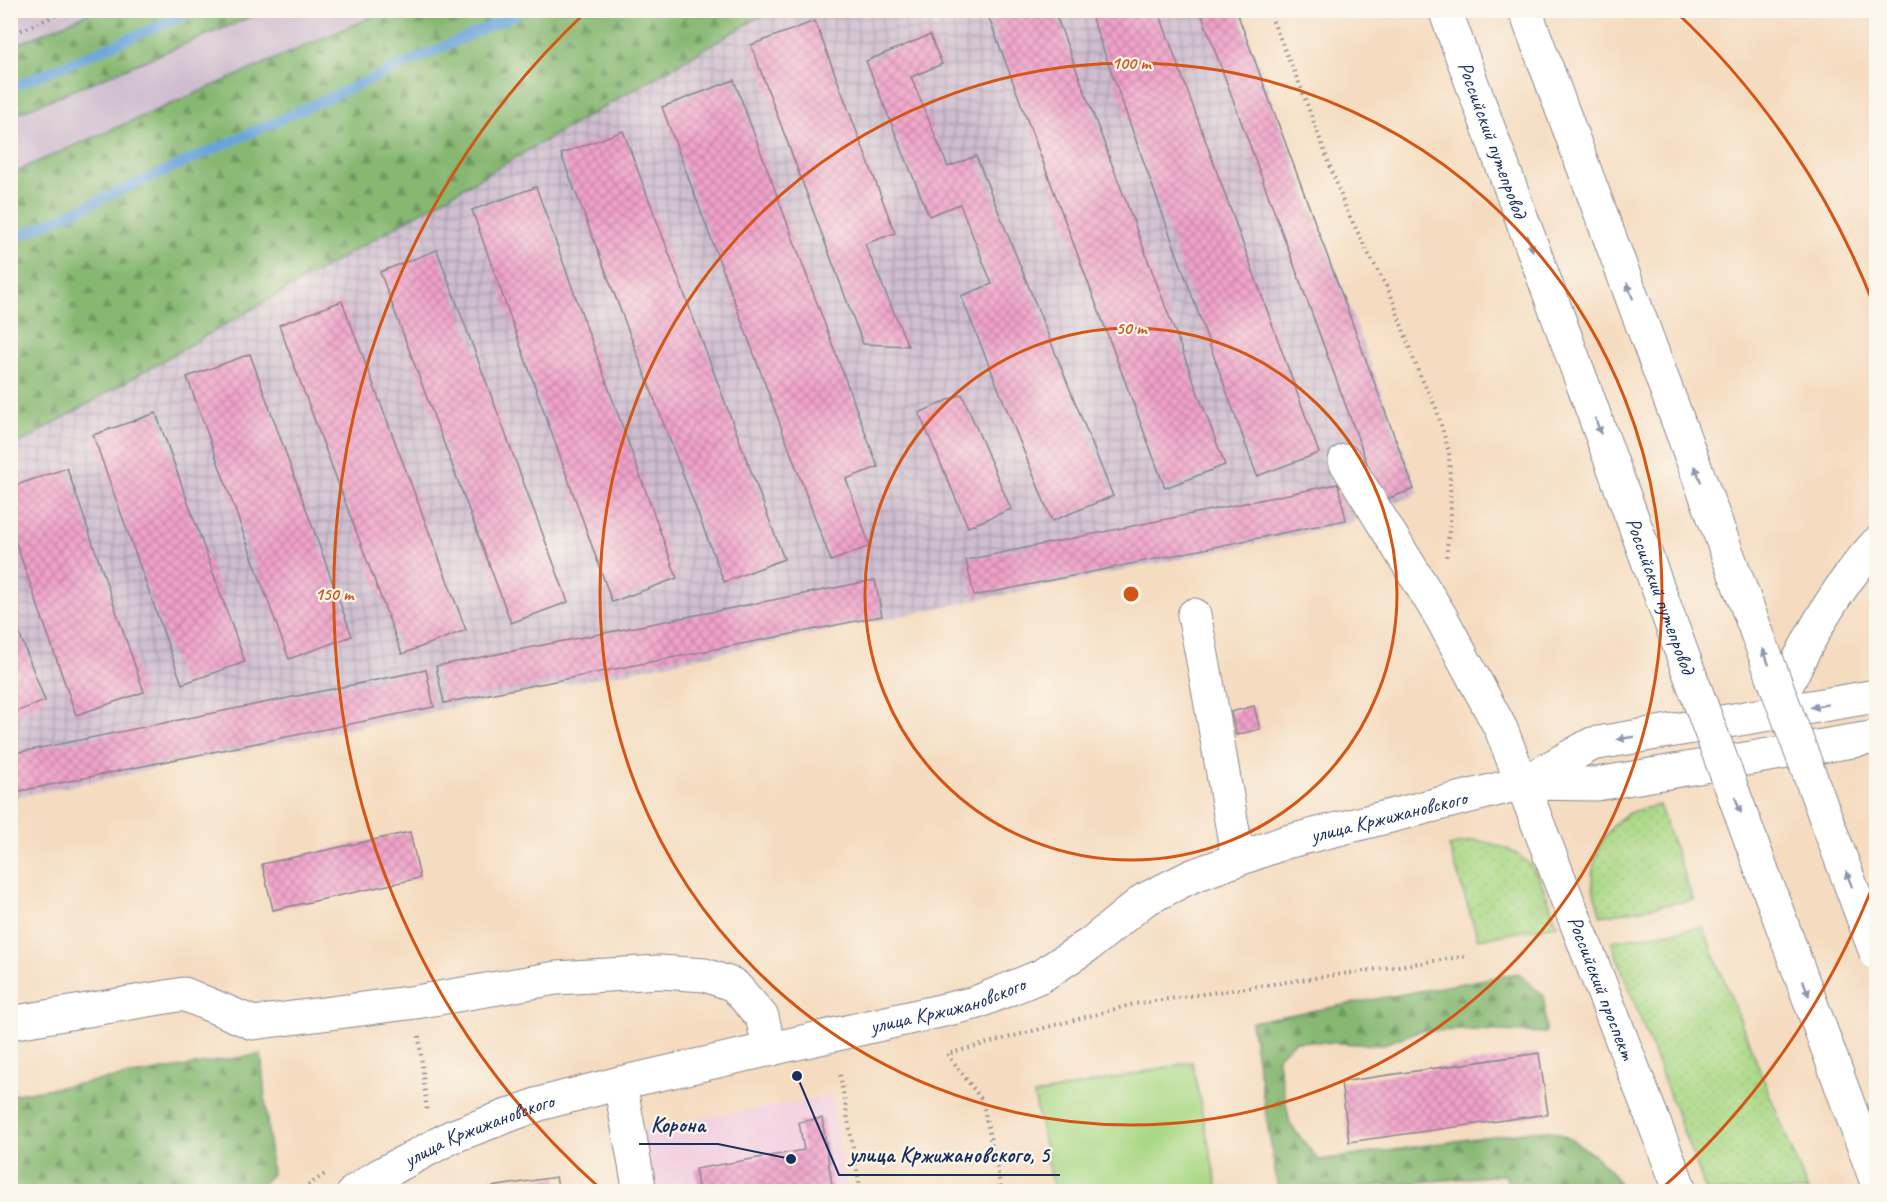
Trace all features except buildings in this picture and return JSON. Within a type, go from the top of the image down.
[{"type":"street","name":"Российский путепровод","points":[[1444,10],[1876,1180]]},
{"type":"street","points":[[1525,10],[1876,953]]},
{"type":"street","name":"Российский проспект","points":[[1345,461],[1441,617],[1501,729],[1682,1191]]},
{"type":"street","points":[[1774,714],[1787,682],[1825,614],[1864,557],[1876,544]]},
{"type":"street","points":[[1194,615],[1212,702],[1238,859]]},
{"type":"street","name":"улица Кржижановского","points":[[1523,783],[1592,744],[1876,696]]},
{"type":"street","name":"улица Кржижановского","points":[[373,1186],[462,1133],[539,1104],[620,1083],[975,1004],[1041,976],[1090,944],[1144,900],[1191,876],[1286,842],[1523,783],[1597,784],[1876,737]]},
{"type":"street","points":[[10,1023],[184,994],[253,1023],[416,1002],[556,978],[660,972],[705,975],[734,986],[762,1017],[770,1050]]},
{"type":"street","points":[[620,1083],[640,1191]]},
{"type":"path","points":[[10,35],[68,10]]},
{"type":"path","points":[[1268,10],[1301,88],[1347,209],[1366,251],[1391,295],[1417,369],[1436,408],[1449,452],[1451,512],[1446,559]]},
{"type":"path","points":[[1002,1191],[982,1100],[947,1054],[1134,1004],[1467,957]]},
{"type":"path","points":[[416,1002],[428,1113]]},
{"type":"path","points":[[840,1075],[861,1191]]},
{"type":"shaded area","points":[[1238,10],[1419,493],[1344,525],[11,798],[10,448],[770,11]]},
{"type":"shaded area","points":[[11,11],[388,11],[11,175]]},
{"type":"shaded area","points":[[831,1096],[847,1191],[624,1191],[614,1133]]},
{"type":"green space","points":[[388,10],[770,11],[11,448],[11,175]]},
{"type":"green space","points":[[94,11],[265,11],[11,116],[11,47]]},
{"type":"green space","points":[[1659,805],[1693,900],[1601,916],[1592,881],[1600,846],[1609,831],[1627,814]]},
{"type":"green space","points":[[1475,840],[1511,851],[1532,867],[1545,891],[1557,925],[1478,939],[1449,846]]},
{"type":"green space","points":[[1703,927],[1808,1191],[1706,1191],[1611,941]]},
{"type":"green space","points":[[1518,973],[1544,996],[1546,1033],[1475,1030],[1419,1031],[1381,1045],[1295,1041],[1277,1057],[1290,1124],[1318,1160],[1531,1131],[1551,1131],[1572,1140],[1603,1163],[1622,1191],[1514,1191],[1504,1175],[1350,1188],[1278,1189],[1251,1022]]},
{"type":"green space","points":[[261,1054],[272,1174],[255,1191],[11,1191],[11,1095]]},
{"type":"green space","points":[[1192,1062],[1218,1191],[1054,1191],[1034,1095]]},
{"type":"waterway","points":[[10,88],[197,10]]},
{"type":"waterway","points":[[10,240],[526,10]]},
{"type":"place","name":"улица Кржижановского, 5","points":[[797,1076]]},
{"type":"place","name":"Корона","points":[[791,1159]]}]
